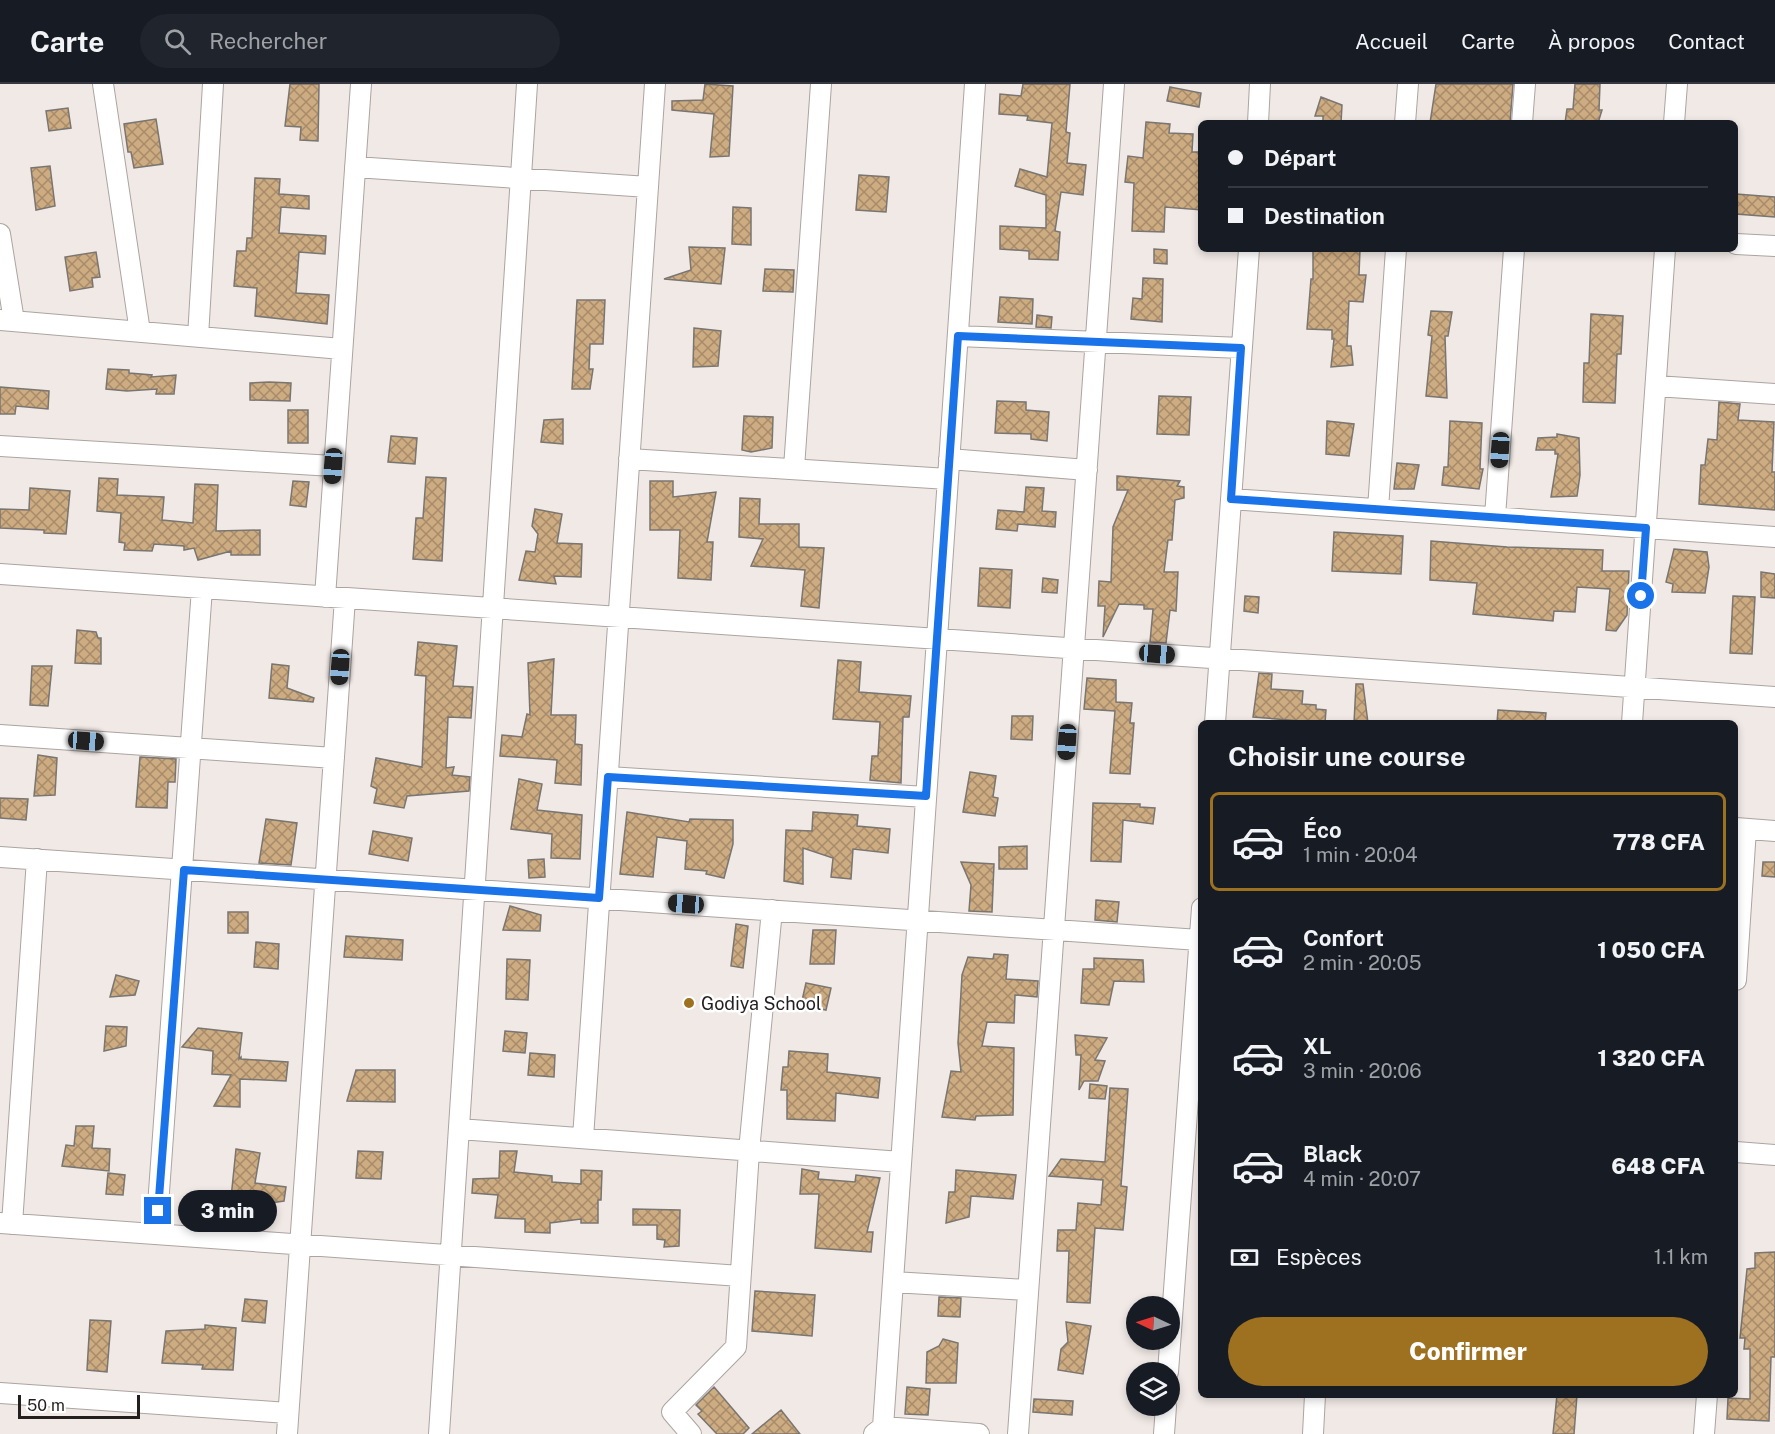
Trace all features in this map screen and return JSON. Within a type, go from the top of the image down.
[{"type":"street","points":[[103,84],[140,332]]},
{"type":"street","points":[[198,337],[213,84]]},
{"type":"street","points":[[325,597],[361,84]]},
{"type":"street","points":[[439,1434],[527,84]]},
{"type":"street","points":[[583,1138],[655,84]]},
{"type":"street","points":[[794,468],[821,84]]},
{"type":"street","points":[[975,84],[901,1162],[878,1431],[979,1434]]},
{"type":"street","points":[[1018,1434],[1114,84]]},
{"type":"street","points":[[1257,120],[1260,84]]},
{"type":"street","points":[[1405,120],[1408,84]]},
{"type":"street","points":[[1522,120],[1525,84]]},
{"type":"street","points":[[1674,120],[1677,84]]},
{"type":"street","points":[[355,167],[648,187]]},
{"type":"street","points":[[0,234],[7,321],[342,350]]},
{"type":"street","points":[[1738,243],[1775,246]]},
{"type":"street","points":[[1215,720],[1248,252]]},
{"type":"street","points":[[1378,509],[1396,252]]},
{"type":"street","points":[[1495,517],[1514,252]]},
{"type":"street","points":[[1632,720],[1665,252]]},
{"type":"street","points":[[958,336],[1241,348]]},
{"type":"street","points":[[1656,386],[1775,394]]},
{"type":"street","points":[[0,446],[333,466]]},
{"type":"street","points":[[629,459],[948,479]]},
{"type":"street","points":[[949,459],[1087,470]]},
{"type":"street","points":[[1231,499],[1775,537]]},
{"type":"street","points":[[0,574],[1775,697]]},
{"type":"street","points":[[156,1234],[184,870],[202,588]]},
{"type":"street","points":[[287,1434],[345,598]]},
{"type":"street","points":[[0,735],[334,758]]},
{"type":"street","points":[[608,777],[926,796]]},
{"type":"street","points":[[1738,919],[1741,828],[1775,831]]},
{"type":"street","points":[[0,857],[1198,940]]},
{"type":"street","points":[[37,860],[6,1223],[740,1276]]},
{"type":"street","points":[[691,1434],[672,1412],[735,1347],[749,1151],[772,910]]},
{"type":"street","points":[[1169,1362],[1194,1115],[1198,975]]},
{"type":"street","points":[[459,1129],[901,1162]]},
{"type":"street","points":[[1738,1152],[1775,1155]]},
{"type":"street","points":[[892,1282],[1028,1290]]},
{"type":"street","points":[[0,1393],[288,1413]]},
{"type":"street","points":[[1313,1434],[1316,1398]]},
{"type":"street","points":[[1704,1434],[1707,1398]]},
{"type":"street","points":[[1164,1434],[1165,1416]]},
{"type":"building","points":[[290,84],[319,84],[318,141],[300,140],[301,127],[285,126]]},
{"type":"building","points":[[705,84],[733,86],[729,156],[710,157],[714,114],[672,110],[672,101],[703,100]]},
{"type":"building","points":[[1023,84],[1070,84],[1066,132],[1070,133],[1067,163],[1086,165],[1083,195],[1061,192],[1055,231],[1060,232],[1058,260],[1029,259],[1029,251],[1000,249],[1000,226],[1046,228],[1046,195],[1015,186],[1020,169],[1047,177],[1052,123],[1027,120],[1028,116],[999,114],[1000,94],[1021,96]]},
{"type":"building","points":[[1436,84],[1513,84],[1510,120],[1430,120]]},
{"type":"building","points":[[1575,84],[1600,84],[1599,110],[1602,110],[1599,120],[1565,120],[1567,109],[1573,109]]},
{"type":"building","points":[[1170,87],[1201,93],[1199,107],[1167,101]]},
{"type":"building","points":[[1321,97],[1342,105],[1341,120],[1323,120],[1323,116],[1315,116]]},
{"type":"building","points":[[68,108],[71,128],[49,131],[46,111]]},
{"type":"building","points":[[156,119],[163,164],[134,168],[131,152],[128,152],[124,124]]},
{"type":"building","points":[[1146,122],[1170,124],[1169,133],[1193,134],[1192,152],[1198,152],[1198,210],[1165,207],[1164,232],[1132,231],[1134,183],[1125,182],[1128,156],[1143,158]]},
{"type":"building","points":[[50,166],[55,206],[36,210],[31,168]]},
{"type":"building","points":[[859,175],[889,177],[886,212],[856,210]]},
{"type":"building","points":[[255,178],[280,179],[279,194],[309,196],[309,209],[281,207],[279,233],[326,236],[325,254],[299,252],[296,293],[329,295],[327,324],[255,316],[257,288],[234,286],[237,251],[246,251],[247,238],[252,238]]},
{"type":"building","points":[[1738,194],[1775,197],[1775,217],[1738,214]]},
{"type":"building","points":[[733,207],[751,208],[751,245],[732,244]]},
{"type":"building","points":[[689,247],[725,248],[721,284],[664,279],[691,270]]},
{"type":"building","points":[[1154,249],[1167,250],[1167,264],[1154,263]]},
{"type":"building","points":[[96,252],[100,277],[92,278],[93,287],[70,291],[65,257]]},
{"type":"building","points":[[1313,252],[1360,252],[1359,275],[1366,275],[1363,302],[1349,301],[1347,346],[1351,346],[1353,365],[1331,367],[1334,339],[1332,339],[1332,330],[1307,329],[1311,279],[1313,279]]},
{"type":"building","points":[[765,269],[794,270],[793,292],[763,291]]},
{"type":"building","points":[[1143,278],[1163,279],[1162,322],[1131,319],[1133,298],[1142,299]]},
{"type":"building","points":[[1000,297],[1033,299],[1032,324],[998,322]]},
{"type":"building","points":[[577,300],[605,300],[603,344],[590,344],[589,369],[593,369],[590,389],[572,389]]},
{"type":"building","points":[[1431,311],[1452,312],[1448,336],[1445,336],[1447,398],[1426,396],[1432,336],[1428,335]]},
{"type":"building","points":[[1591,314],[1623,316],[1621,354],[1617,354],[1615,403],[1583,402],[1584,363],[1589,363]]},
{"type":"building","points":[[1037,315],[1052,317],[1051,328],[1036,327]]},
{"type":"building","points":[[694,328],[721,331],[718,366],[693,367]]},
{"type":"building","points":[[108,369],[129,370],[129,373],[152,375],[151,377],[176,375],[174,394],[156,394],[157,389],[127,391],[106,389]]},
{"type":"building","points":[[250,383],[291,383],[290,401],[250,400]]},
{"type":"building","points":[[0,387],[49,391],[48,409],[16,406],[15,414],[0,414]]},
{"type":"building","points":[[1159,396],[1191,397],[1189,435],[1157,434]]},
{"type":"building","points":[[997,401],[1026,402],[1026,410],[1049,412],[1047,441],[1031,439],[1031,434],[995,433]]},
{"type":"building","points":[[1719,402],[1740,404],[1738,420],[1774,422],[1772,472],[1775,472],[1775,510],[1699,504],[1701,465],[1705,465],[1708,439],[1717,440]]},
{"type":"building","points":[[288,410],[308,410],[308,443],[288,443]]},
{"type":"building","points":[[744,416],[773,417],[772,448],[751,452],[742,450]]},
{"type":"building","points":[[563,419],[563,444],[541,442],[544,420]]},
{"type":"building","points":[[1327,421],[1354,424],[1349,456],[1326,454]]},
{"type":"building","points":[[1450,421],[1482,423],[1480,469],[1483,469],[1479,489],[1442,485],[1444,467],[1448,467]]},
{"type":"building","points":[[1557,434],[1579,438],[1580,475],[1577,496],[1551,497],[1558,454],[1555,454],[1555,450],[1536,450],[1538,438],[1557,437]]},
{"type":"building","points":[[391,436],[417,438],[415,464],[388,462]]},
{"type":"building","points":[[1397,463],[1419,465],[1414,489],[1394,489]]},
{"type":"building","points":[[1117,476],[1180,481],[1177,486],[1184,487],[1184,498],[1175,500],[1172,540],[1168,540],[1164,572],[1178,572],[1176,611],[1170,610],[1166,643],[1150,642],[1153,609],[1144,609],[1144,605],[1119,604],[1103,637],[1105,606],[1098,606],[1099,581],[1111,582],[1113,527],[1128,490],[1117,490]]},
{"type":"building","points":[[426,477],[446,478],[442,561],[413,559],[416,518],[423,518]]},
{"type":"building","points":[[99,478],[118,479],[117,495],[164,497],[162,520],[193,523],[195,484],[218,485],[216,531],[260,530],[260,555],[231,555],[231,551],[198,560],[194,548],[184,550],[184,546],[154,544],[152,551],[124,550],[125,543],[119,542],[121,513],[97,511]]},
{"type":"building","points":[[293,481],[309,482],[306,507],[290,505]]},
{"type":"building","points":[[650,481],[673,481],[673,497],[716,492],[707,542],[713,542],[711,580],[678,578],[680,530],[650,530]]},
{"type":"building","points":[[1026,487],[1044,488],[1042,511],[1056,512],[1055,527],[1018,524],[1017,531],[996,529],[998,510],[1024,512]]},
{"type":"building","points":[[30,488],[70,491],[66,534],[44,533],[44,530],[0,528],[0,509],[29,510]]},
{"type":"building","points":[[740,498],[760,499],[759,524],[799,524],[799,547],[824,548],[819,608],[801,606],[805,570],[751,566],[763,539],[739,537]]},
{"type":"building","points":[[535,509],[562,514],[557,543],[582,544],[581,577],[554,576],[556,584],[519,580],[526,551],[535,552],[538,534],[532,526]]},
{"type":"building","points":[[1334,532],[1403,536],[1401,574],[1332,571]]},
{"type":"building","points":[[1431,541],[1507,547],[1603,550],[1602,571],[1629,571],[1627,615],[1616,631],[1606,630],[1610,589],[1577,587],[1575,612],[1554,611],[1553,621],[1473,614],[1477,583],[1430,580]]},
{"type":"building","points":[[1674,549],[1707,552],[1709,567],[1705,593],[1672,592],[1673,584],[1666,582]]},
{"type":"building","points":[[980,568],[1012,570],[1010,608],[978,606]]},
{"type":"building","points":[[1761,572],[1775,574],[1775,598],[1761,597]]},
{"type":"building","points":[[1043,578],[1058,580],[1057,593],[1042,592]]},
{"type":"building","points":[[1245,596],[1259,597],[1258,613],[1244,611]]},
{"type":"building","points":[[1733,596],[1755,597],[1752,654],[1730,653]]},
{"type":"building","points":[[77,630],[96,632],[98,638],[101,638],[101,664],[75,663]]},
{"type":"building","points":[[418,642],[457,646],[453,686],[473,687],[471,718],[448,717],[446,768],[454,767],[452,775],[470,777],[469,791],[407,796],[404,808],[374,803],[377,789],[371,786],[376,758],[422,767],[426,676],[415,675]]},
{"type":"building","points":[[554,659],[551,715],[576,715],[575,744],[582,745],[581,785],[555,783],[557,760],[500,756],[502,735],[522,737],[527,714],[530,715],[528,663]]},
{"type":"building","points":[[838,660],[861,662],[859,692],[911,696],[909,717],[903,717],[901,783],[870,780],[872,756],[878,756],[880,722],[833,719]]},
{"type":"building","points":[[272,664],[289,666],[287,688],[314,698],[313,702],[269,698]]},
{"type":"building","points":[[32,666],[52,666],[48,706],[30,705]]},
{"type":"building","points":[[1259,673],[1272,674],[1271,689],[1303,691],[1302,704],[1316,705],[1316,709],[1326,710],[1325,720],[1253,717]]},
{"type":"building","points":[[1087,678],[1116,680],[1116,702],[1132,703],[1130,723],[1134,723],[1130,774],[1110,773],[1115,711],[1084,709]]},
{"type":"building","points":[[1356,684],[1363,684],[1368,720],[1354,720]]},
{"type":"building","points":[[1498,710],[1546,713],[1545,720],[1497,720]]},
{"type":"building","points":[[1012,716],[1033,716],[1032,740],[1011,739]]},
{"type":"building","points":[[38,755],[57,758],[55,795],[34,796]]},
{"type":"building","points":[[140,757],[176,759],[175,782],[168,782],[167,808],[136,807]]},
{"type":"building","points":[[970,772],[996,776],[993,797],[998,798],[995,816],[963,812]]},
{"type":"building","points":[[519,779],[542,784],[537,810],[582,815],[580,859],[551,858],[552,834],[511,829]]},
{"type":"building","points":[[0,798],[28,799],[26,820],[0,818]]},
{"type":"building","points":[[1093,803],[1140,804],[1140,807],[1155,808],[1153,824],[1123,820],[1121,862],[1091,861]]},
{"type":"building","points":[[627,812],[689,822],[690,819],[733,820],[733,844],[724,878],[706,874],[707,871],[685,869],[687,841],[657,837],[653,877],[620,874]]},
{"type":"building","points":[[813,812],[858,815],[857,826],[890,829],[888,853],[853,849],[851,879],[831,877],[833,858],[803,848],[803,884],[784,881],[786,830],[812,831]]},
{"type":"building","points":[[266,819],[297,823],[291,865],[259,863]]},
{"type":"building","points":[[373,831],[412,838],[408,861],[369,854]]},
{"type":"building","points":[[1027,846],[1027,869],[999,869],[999,847]]},
{"type":"building","points":[[544,859],[545,877],[529,878],[528,860]]},
{"type":"building","points":[[961,862],[994,864],[992,912],[969,911],[971,885]]},
{"type":"building","points":[[1763,862],[1775,862],[1775,877],[1762,876]]},
{"type":"building","points":[[1096,900],[1119,902],[1117,922],[1095,920]]},
{"type":"building","points":[[510,906],[541,915],[540,931],[503,930]]},
{"type":"building","points":[[228,912],[248,912],[248,933],[228,933]]},
{"type":"building","points":[[736,924],[748,926],[743,968],[731,966]]},
{"type":"building","points":[[813,930],[836,930],[834,964],[810,964]]},
{"type":"building","points":[[346,936],[403,940],[402,960],[344,957]]},
{"type":"building","points":[[256,942],[279,944],[278,969],[254,967]]},
{"type":"building","points":[[994,954],[1008,955],[1006,979],[1038,981],[1037,997],[1015,995],[1014,1023],[987,1022],[982,1046],[1014,1048],[1013,1115],[976,1116],[975,1120],[942,1117],[951,1071],[961,1072],[958,1043],[962,975],[968,957],[993,959]]},
{"type":"building","points":[[1094,958],[1143,960],[1144,982],[1114,981],[1109,1005],[1081,1003],[1083,969],[1094,969]]},
{"type":"building","points":[[507,959],[530,960],[528,1000],[506,999]]},
{"type":"building","points":[[116,975],[139,981],[135,995],[110,997]]},
{"type":"building","points":[[806,983],[831,988],[826,1010],[801,1005]]},
{"type":"building","points":[[106,1026],[127,1027],[126,1046],[104,1051]]},
{"type":"building","points":[[198,1028],[242,1033],[239,1059],[241,1057],[241,1059],[288,1062],[286,1081],[240,1079],[240,1107],[214,1106],[231,1075],[212,1074],[213,1051],[182,1047]]},
{"type":"building","points":[[505,1031],[527,1033],[525,1053],[503,1051]]},
{"type":"building","points":[[1075,1035],[1107,1038],[1095,1060],[1105,1061],[1098,1081],[1084,1081],[1079,1090],[1081,1055],[1076,1055]]},
{"type":"building","points":[[789,1051],[828,1054],[827,1072],[880,1078],[878,1098],[836,1093],[835,1121],[787,1119],[787,1090],[781,1090],[783,1067],[788,1067]]},
{"type":"building","points":[[530,1053],[555,1055],[554,1077],[528,1075]]},
{"type":"building","points":[[356,1070],[395,1070],[395,1102],[347,1101]]},
{"type":"building","points":[[1090,1084],[1107,1086],[1105,1099],[1089,1098]]},
{"type":"building","points":[[1110,1088],[1128,1089],[1121,1186],[1127,1187],[1123,1230],[1095,1228],[1090,1303],[1067,1302],[1069,1251],[1057,1251],[1058,1230],[1076,1230],[1078,1203],[1101,1205],[1103,1180],[1049,1176],[1061,1159],[1105,1162]]},
{"type":"building","points":[[76,1126],[94,1126],[92,1148],[110,1149],[109,1171],[62,1166],[66,1145],[74,1146]]},
{"type":"building","points":[[236,1149],[260,1153],[255,1183],[286,1187],[284,1201],[264,1204],[264,1201],[231,1198]]},
{"type":"building","points":[[358,1151],[383,1152],[381,1179],[356,1178]]},
{"type":"building","points":[[500,1151],[517,1151],[514,1172],[552,1176],[552,1182],[581,1184],[581,1170],[602,1171],[598,1223],[581,1223],[581,1219],[550,1223],[550,1233],[525,1232],[525,1219],[495,1218],[498,1195],[472,1193],[473,1179],[499,1178]]},
{"type":"building","points":[[802,1169],[819,1172],[818,1179],[855,1182],[856,1175],[880,1178],[867,1232],[873,1232],[871,1252],[815,1248],[819,1194],[800,1194]]},
{"type":"building","points":[[956,1170],[1016,1175],[1013,1199],[971,1196],[969,1217],[946,1223],[949,1192],[955,1192]]},
{"type":"building","points":[[108,1173],[125,1175],[123,1195],[106,1194]]},
{"type":"building","points":[[633,1209],[680,1210],[679,1246],[664,1247],[665,1240],[657,1239],[657,1225],[633,1225]]},
{"type":"building","points":[[1775,1252],[1775,1357],[1771,1357],[1769,1421],[1727,1419],[1728,1398],[1750,1399],[1750,1349],[1744,1349],[1745,1338],[1740,1338],[1747,1269],[1755,1268],[1755,1253]]},
{"type":"building","points":[[755,1291],[815,1295],[812,1336],[752,1331]]},
{"type":"building","points":[[939,1297],[961,1298],[960,1317],[938,1316]]},
{"type":"building","points":[[245,1299],[267,1301],[265,1323],[242,1321]]},
{"type":"building","points":[[90,1320],[111,1321],[107,1372],[87,1370]]},
{"type":"building","points":[[1066,1322],[1091,1326],[1083,1374],[1058,1370],[1061,1349],[1068,1342]]},
{"type":"building","points":[[205,1325],[236,1328],[233,1370],[202,1369],[203,1365],[162,1363],[166,1331],[205,1329]]},
{"type":"building","points":[[943,1339],[958,1343],[956,1383],[926,1383],[927,1352],[939,1346]]},
{"type":"building","points":[[714,1387],[749,1428],[743,1434],[717,1434],[698,1414],[702,1411],[696,1405]]},
{"type":"building","points":[[907,1387],[930,1389],[928,1415],[905,1414]]},
{"type":"building","points":[[1557,1398],[1577,1398],[1574,1434],[1553,1434]]},
{"type":"building","points":[[1034,1399],[1073,1401],[1072,1415],[1033,1412]]},
{"type":"building","points":[[781,1410],[800,1434],[752,1434]]},
{"type":"place","name":"Godiya School","points":[[689,1003]]},
{"type":"route","points":[[158,1211],[184,870],[599,898],[608,777],[926,796],[958,336],[1241,348],[1231,499],[1646,528],[1641,596]]}]
